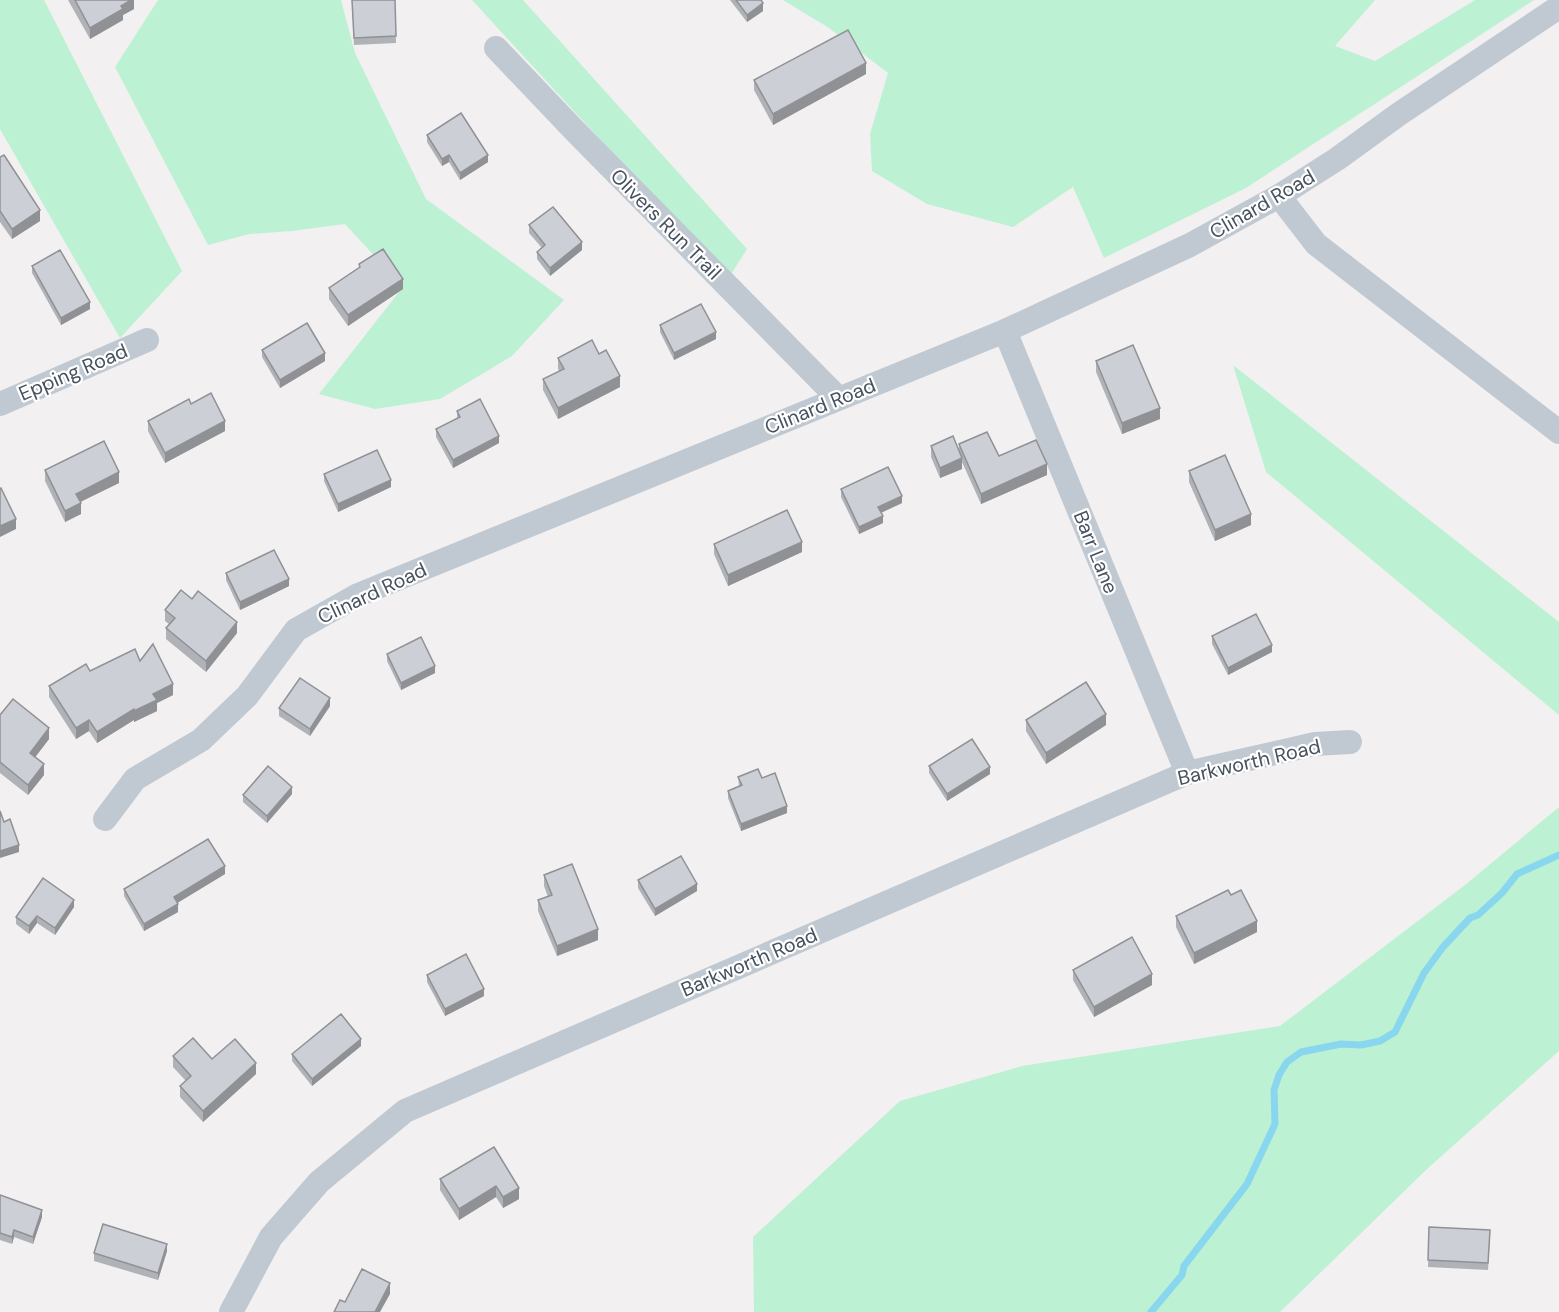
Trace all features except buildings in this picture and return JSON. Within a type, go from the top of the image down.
[{"type":"street","name":"Clinard Road","points":[[105,819],[135,779],[201,740],[247,696],[296,630],[358,595],[1005,331],[1191,246],[1279,196],[1337,159],[1399,114],[1559,7]]},
{"type":"street","name":"Olivers Run Trail","points":[[496,48],[838,398]]},
{"type":"street","points":[[1279,196],[1316,244],[1559,432]]},
{"type":"street","name":"Barr Lane","points":[[1005,331],[1187,773]]},
{"type":"street","name":"Epping Road","points":[[3,396],[147,340]]},
{"type":"street","name":"Barkworth Road","points":[[231,1312],[270,1237],[319,1182],[405,1111],[1187,773],[1315,744],[1350,742]]},
{"type":"green space","points":[[0,0],[44,0],[182,271],[120,338],[0,129]]},
{"type":"green space","points":[[158,0],[341,0],[355,53],[426,199],[564,300],[512,356],[440,399],[375,409],[319,394],[403,287],[345,224],[249,234],[208,245],[115,67]]},
{"type":"green space","points":[[472,0],[523,0],[747,249],[728,279]]},
{"type":"green space","points":[[783,0],[1375,0],[1335,46],[1375,61],[1475,0],[1534,0],[1246,188],[1104,258],[1073,187],[1013,227],[927,204],[872,171],[870,134],[888,73],[829,28]]},
{"type":"green space","points":[[1233,365],[1559,622],[1559,715],[1266,472]]},
{"type":"green space","points":[[1559,807],[1559,1051],[1427,1169],[1280,1312],[754,1312],[753,1237],[900,1101],[1022,1066],[1280,1026],[1465,885]]},
{"type":"waterway","points":[[1151,1312],[1182,1275],[1184,1266],[1247,1184],[1275,1124],[1274,1090],[1287,1062],[1301,1052],[1341,1044],[1361,1045],[1380,1041],[1395,1032],[1424,973],[1443,947],[1470,918],[1478,915],[1502,893],[1517,874],[1559,855]]}]
